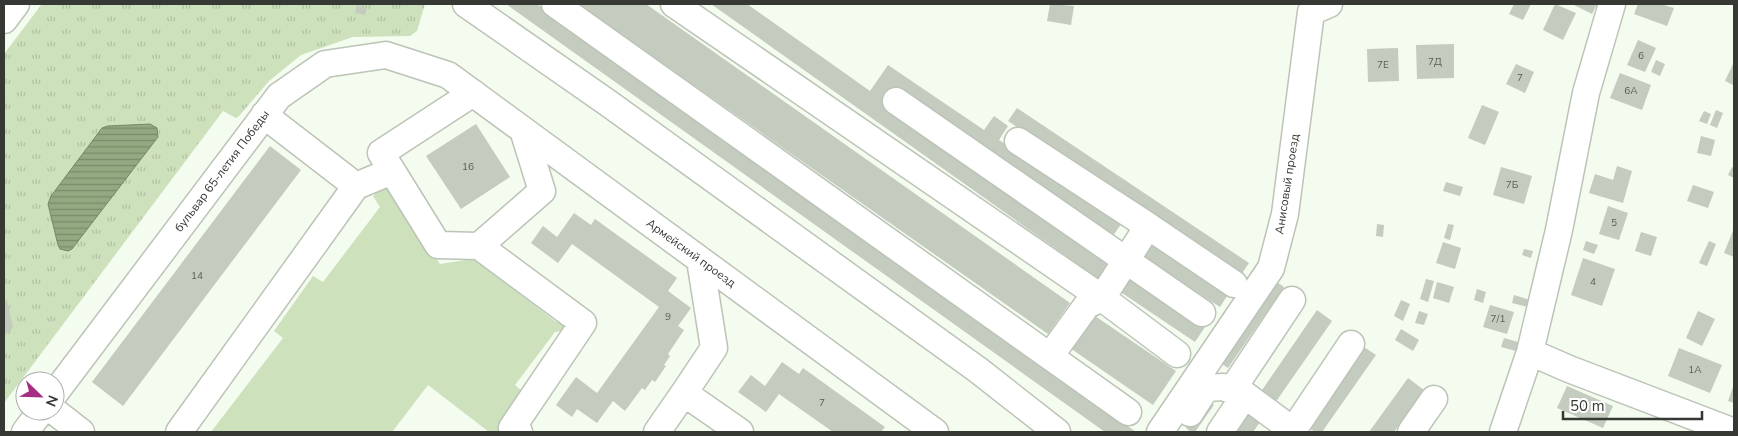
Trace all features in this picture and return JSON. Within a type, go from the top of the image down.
[{"type":"street","points":[[4,20],[16,4]]},
{"type":"street","points":[[466,4],[616,109],[962,359],[1058,432]]},
{"type":"street","points":[[555,4],[1128,412]]},
{"type":"street","points":[[674,4],[1102,298],[1177,354]]},
{"type":"street","points":[[1503,432],[1530,352],[1559,230],[1586,93],[1612,4]]},
{"type":"street","name":"Анисовый проезд","points":[[1160,432],[1271,268],[1284,214],[1311,12],[1322,5]]},
{"type":"street","name":"бульвар 65-летия Победы","points":[[65,380],[279,96],[325,64],[386,56],[448,75]]},
{"type":"street","name":"Армейский проезд","points":[[448,75],[700,260],[921,427]]},
{"type":"street","points":[[473,93],[381,153],[438,245],[479,246],[583,323],[512,428],[519,432]]},
{"type":"street","points":[[896,101],[1202,313]]},
{"type":"street","points":[[264,116],[356,186]]},
{"type":"street","points":[[479,246],[542,191],[523,130]]},
{"type":"street","points":[[1018,140],[1234,284]]},
{"type":"street","points":[[179,432],[356,186],[392,170]]},
{"type":"street","points":[[1050,356],[1087,305],[1102,298],[1148,226]]},
{"type":"street","points":[[657,432],[714,348],[700,260]]},
{"type":"street","points":[[1220,432],[1239,393],[1292,300]]},
{"type":"street","points":[[1177,432],[1206,388],[1223,387],[1239,393],[1294,432],[1351,344]]},
{"type":"street","points":[[1530,352],[1734,432]]},
{"type":"street","points":[[684,394],[740,432]]},
{"type":"street","points":[[1411,432],[1434,399]]},
{"type":"street","points":[[65,420],[81,432]]},
{"type":"street","points":[[25,432],[33,421]]},
{"type":"green space","points":[[42,4],[425,4],[417,31],[410,36],[353,37],[301,55],[269,81],[239,116],[236,118],[223,111],[28,371],[15,371],[15,388],[4,403],[4,54]]},
{"type":"green space","points":[[390,183],[400,207],[440,264],[466,260],[472,257],[556,322],[573,320],[575,329],[555,332],[515,385],[527,395],[503,432],[489,432],[428,385],[392,432],[211,432],[283,338],[274,331],[313,276],[323,282],[380,207],[373,196],[385,184]]},
{"type":"shaded area","points":[[150,124],[157,128],[158,137],[72,249],[68,251],[60,249],[48,204],[51,196],[102,128]]},
{"type":"building","points":[[506,4],[537,4],[1136,432],[1105,432]]},
{"type":"building","points":[[578,4],[646,4],[1070,303],[1048,334]]},
{"type":"building","points":[[711,4],[747,4],[870,91],[888,65],[984,130],[994,116],[1008,126],[999,140],[1122,223],[1112,237],[890,88],[882,99],[1112,263],[1100,280]]},
{"type":"building","points":[[1050,4],[1074,6],[1071,25],[1047,21]]},
{"type":"building","points":[[1514,4],[1531,4],[1523,20],[1509,14]]},
{"type":"building","points":[[1555,4],[1576,13],[1563,40],[1543,30]]},
{"type":"building","points":[[1572,4],[1597,4],[1592,14]]},
{"type":"building","points":[[1638,4],[1661,4],[1674,8],[1667,26],[1634,14]]},
{"type":"building","points":[[357,5],[367,8],[365,15],[355,13]]},
{"type":"building","points":[[1638,40],[1656,48],[1645,72],[1627,65]]},
{"type":"building","points":[[1454,44],[1454,78],[1417,79],[1416,45]]},
{"type":"building","points":[[1398,48],[1399,81],[1368,82],[1367,49]]},
{"type":"building","points":[[1656,60],[1665,64],[1660,76],[1651,72]]},
{"type":"building","points":[[1516,64],[1534,72],[1525,93],[1506,84]]},
{"type":"building","points":[[1734,64],[1733,85],[1725,81]]},
{"type":"building","points":[[1620,73],[1651,85],[1642,110],[1610,98]]},
{"type":"building","points":[[1482,105],[1499,112],[1485,145],[1468,138]]},
{"type":"building","points":[[1017,108],[1249,263],[1240,276],[1008,121]]},
{"type":"building","points":[[1716,110],[1723,113],[1717,128],[1710,125]]},
{"type":"building","points":[[1704,111],[1711,114],[1707,124],[1699,121]]},
{"type":"building","points":[[476,124],[510,177],[461,209],[426,156]]},
{"type":"building","points":[[1701,136],[1715,140],[1711,156],[1697,153]]},
{"type":"building","points":[[270,146],[301,170],[123,406],[92,382]]},
{"type":"building","points":[[1617,166],[1632,171],[1623,203],[1589,193],[1595,174],[1613,180]]},
{"type":"building","points":[[1501,167],[1532,176],[1524,204],[1493,195]]},
{"type":"building","points":[[1732,167],[1734,168],[1734,178],[1728,175]]},
{"type":"building","points":[[1446,182],[1463,187],[1460,196],[1443,191]]},
{"type":"building","points":[[1693,185],[1714,192],[1708,208],[1687,201]]},
{"type":"building","points":[[1608,206],[1628,213],[1619,240],[1599,234]]},
{"type":"building","points":[[574,213],[591,225],[595,219],[677,278],[668,291],[691,308],[678,326],[684,330],[668,354],[670,356],[664,365],[666,366],[655,382],[652,380],[645,390],[642,388],[625,411],[613,401],[597,423],[577,409],[572,417],[556,405],[576,377],[597,393],[659,307],[572,244],[558,263],[531,243],[543,226],[557,237]]},
{"type":"building","points":[[1377,224],[1384,225],[1383,237],[1376,236]]},
{"type":"building","points":[[1448,224],[1454,225],[1450,240],[1444,238]]},
{"type":"building","points":[[1734,228],[1734,257],[1724,253]]},
{"type":"building","points":[[1641,232],[1657,237],[1651,256],[1635,251]]},
{"type":"building","points":[[1151,238],[1231,290],[1220,307],[1139,255]]},
{"type":"building","points":[[1586,241],[1598,245],[1594,254],[1583,250]]},
{"type":"building","points":[[1709,241],[1716,244],[1707,266],[1699,263]]},
{"type":"building","points":[[1443,242],[1461,248],[1455,269],[1436,263]]},
{"type":"building","points":[[1524,249],[1533,251],[1531,258],[1522,255]]},
{"type":"building","points":[[1583,258],[1615,269],[1602,306],[1571,295]]},
{"type":"building","points":[[1128,271],[1207,324],[1195,342],[1116,289]]},
{"type":"building","points":[[1272,279],[1284,287],[1228,368],[1216,360]]},
{"type":"building","points":[[1426,279],[1434,281],[1428,302],[1420,299]]},
{"type":"building","points":[[1437,282],[1454,287],[1449,303],[1433,298]]},
{"type":"building","points":[[1477,289],[1486,292],[1483,303],[1474,300]]},
{"type":"building","points":[[1514,295],[1530,300],[1528,307],[1512,303]]},
{"type":"building","points":[[7,300],[13,328],[4,335],[4,301]]},
{"type":"building","points":[[1401,300],[1410,304],[1403,321],[1394,316]]},
{"type":"building","points":[[1490,305],[1514,312],[1507,334],[1483,327]]},
{"type":"building","points":[[1317,310],[1332,321],[1275,403],[1260,393]]},
{"type":"building","points":[[1419,311],[1428,314],[1424,325],[1415,323]]},
{"type":"building","points":[[1698,311],[1715,319],[1702,346],[1686,338]]},
{"type":"building","points":[[1089,312],[1176,371],[1153,405],[1067,346]]},
{"type":"building","points":[[1401,329],[1419,340],[1413,351],[1395,340]]},
{"type":"building","points":[[1504,338],[1518,342],[1516,351],[1501,347]]},
{"type":"building","points":[[1361,345],[1376,355],[1322,432],[1315,432],[1306,426]]},
{"type":"building","points":[[1679,348],[1722,365],[1710,393],[1668,376]]},
{"type":"building","points":[[782,362],[799,374],[803,368],[885,427],[881,432],[833,432],[779,394],[766,412],[738,392],[751,375],[765,386]]},
{"type":"building","points":[[1408,378],[1424,390],[1394,432],[1369,432]]},
{"type":"building","points":[[1734,384],[1734,403],[1728,401]]},
{"type":"building","points":[[1567,386],[1613,406],[1603,428],[1557,408]]},
{"type":"building","points":[[1206,400],[1214,405],[1195,432],[1191,432],[1186,428]]},
{"type":"building","points":[[1251,405],[1265,415],[1253,432],[1232,432]]}]
